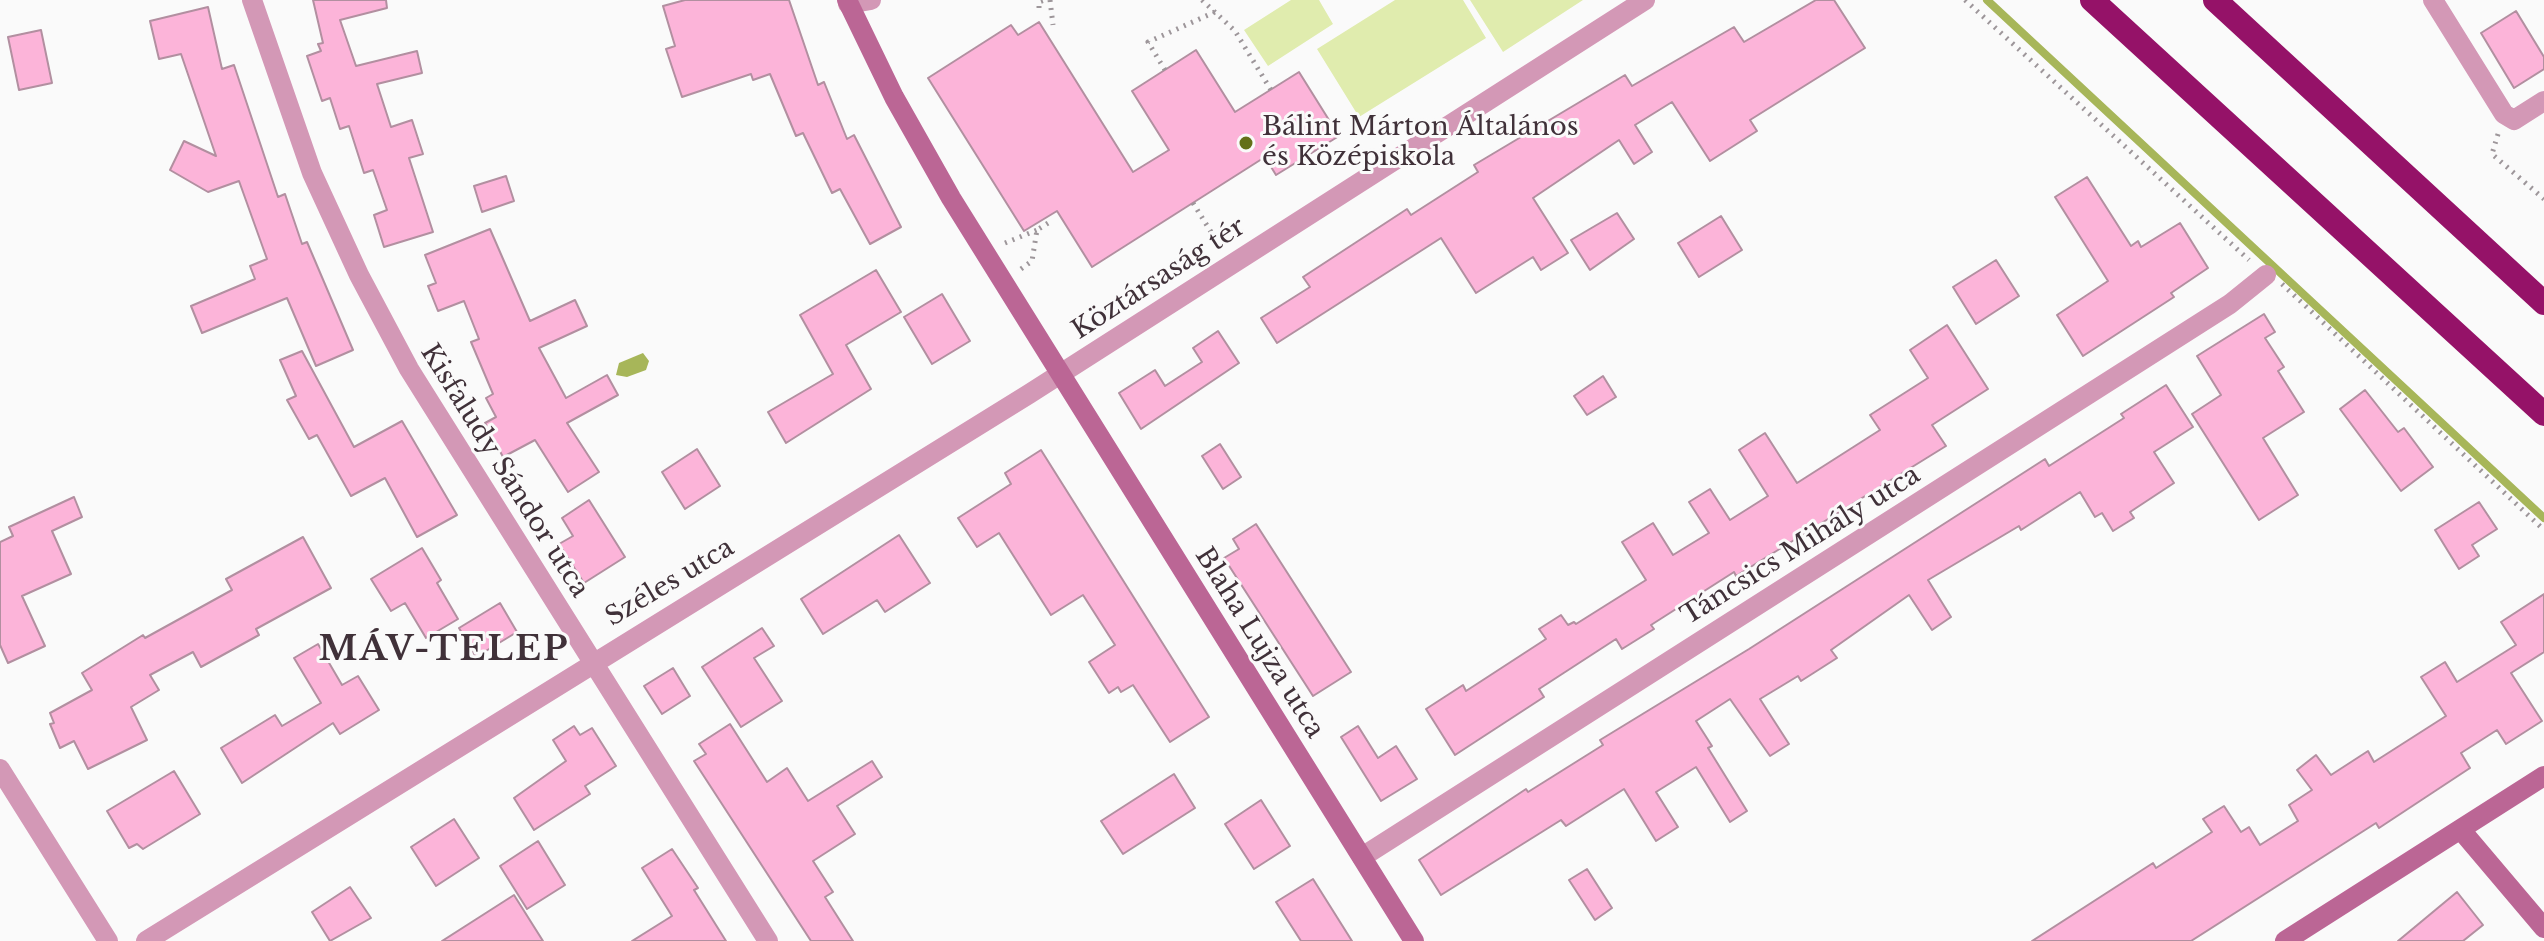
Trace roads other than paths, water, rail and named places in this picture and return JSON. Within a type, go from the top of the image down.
[{"type":"highway","points":[[2092,0],[2544,414]]},
{"type":"highway","points":[[2215,0],[2544,303]]},
{"type":"street","name":"Kisfaludy Sándor utca","points":[[252,0],[312,173],[359,275],[409,369],[768,941]]},
{"type":"street","name":"Köztársaság tér","points":[[871,0],[848,2],[951,198],[1060,373],[1645,0]]},
{"type":"street","points":[[2433,0],[2504,114],[2514,120],[2544,101]]},
{"type":"street","name":"Táncsics Mihály utca","points":[[1362,857],[2230,304],[2266,275]]},
{"type":"street","name":"Széles utca","points":[[146,941],[1060,373]]},
{"type":"street","name":"Blaha Lujza utca","points":[[1060,373],[1414,941]]},
{"type":"street","points":[[0,769],[108,941]]},
{"type":"street","points":[[2285,941],[2544,776]]},
{"type":"street","points":[[2461,830],[2544,928]]},
{"type":"waterway","points":[[1987,0],[2544,518]]},
{"type":"place","name":"Bálint Márton Általános és Középiskola","points":[[1246,143]]},
{"type":"district","name":"MÁV-TELEP","points":[[444,650]]}]
